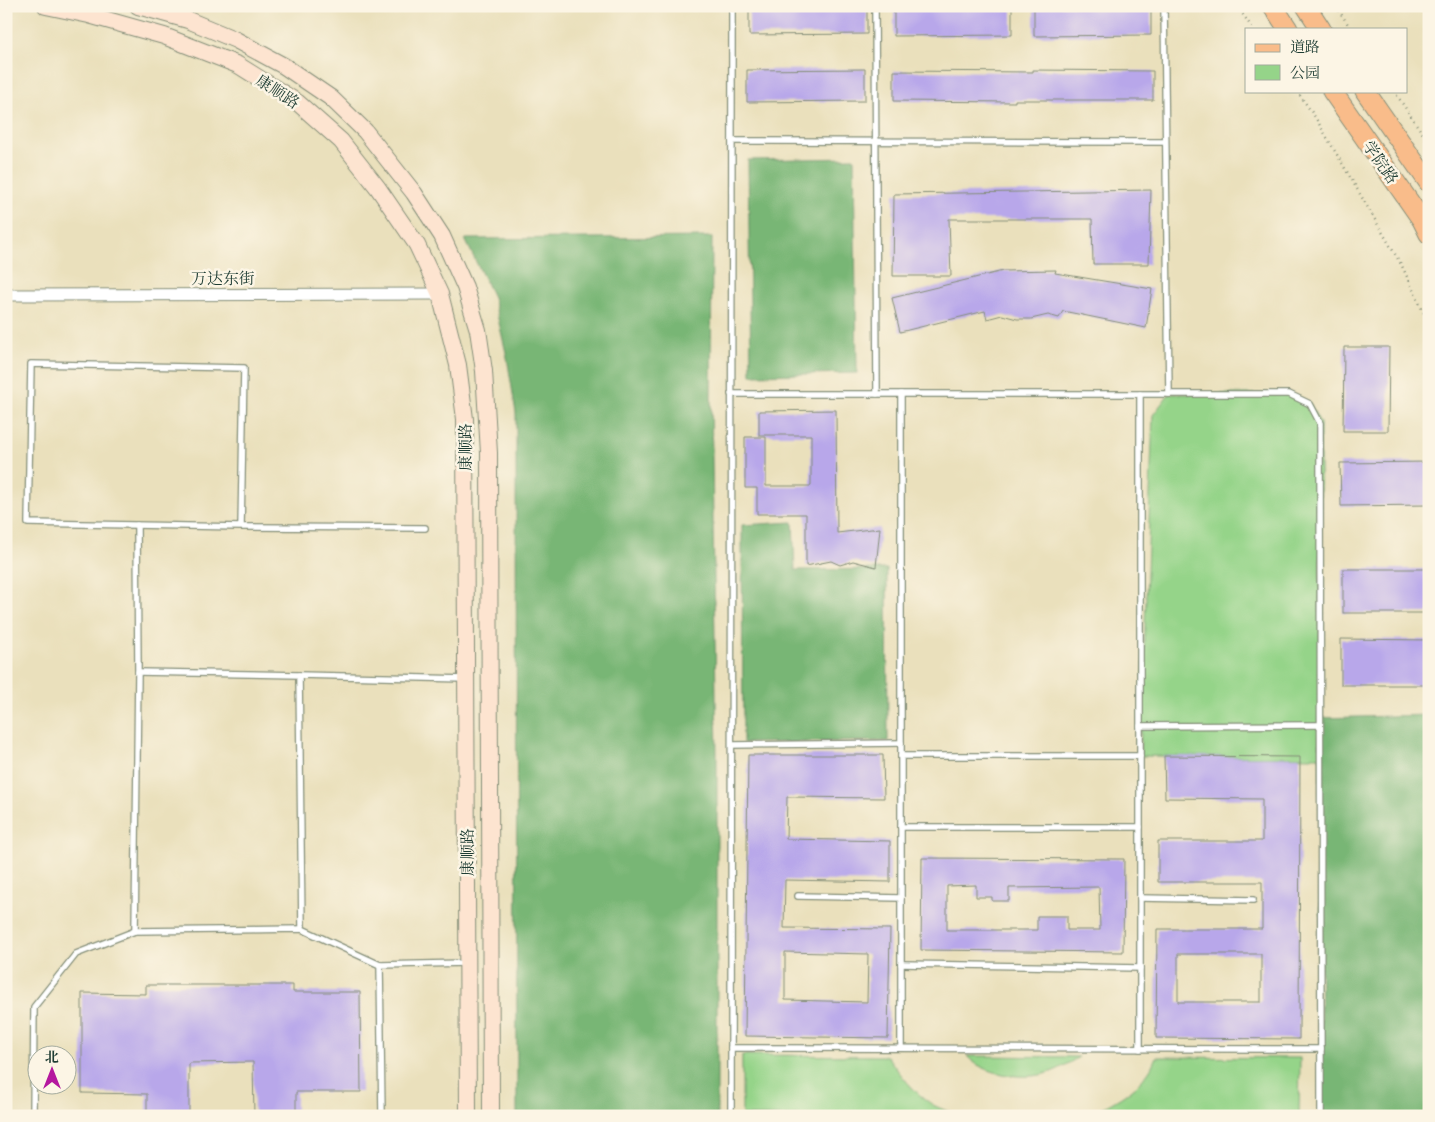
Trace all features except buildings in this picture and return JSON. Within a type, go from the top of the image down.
[{"type":"main road","name":"康顺路","points":[[46,6],[89,15],[164,36],[238,65],[297,102],[341,141],[378,188],[417,245],[440,294],[458,365],[465,419],[468,1116]]},
{"type":"main road","name":"康顺路","points":[[138,6],[188,20],[236,40],[284,66],[331,98],[365,131],[414,193],[442,236],[465,288],[478,330],[484,371],[489,453],[491,1116]]},
{"type":"main road","points":[[1273,6],[1287,28]]},
{"type":"main road","points":[[1306,6],[1320,28]]},
{"type":"main road","name":"学院路","points":[[1333,92],[1422,220],[1429,234]]},
{"type":"main road","name":"学院路","points":[[1366,92],[1429,184]]},
{"type":"street","name":"万达东街","points":[[6,295],[440,294]]},
{"type":"lane","points":[[731,1116],[732,6]]},
{"type":"lane","points":[[875,6],[877,394]]},
{"type":"lane","points":[[1164,6],[1169,394]]},
{"type":"lane","points":[[732,141],[1165,142]]},
{"type":"lane","points":[[241,527],[244,368],[31,364],[28,523],[241,527],[425,528]]},
{"type":"lane","points":[[731,394],[1289,394],[1310,404],[1320,423],[1321,1116]]},
{"type":"lane","points":[[901,394],[901,1048]]},
{"type":"lane","points":[[1140,394],[1140,1049]]},
{"type":"lane","points":[[136,931],[137,525]]},
{"type":"lane","points":[[138,672],[466,679]]},
{"type":"lane","points":[[299,675],[302,929]]},
{"type":"lane","points":[[1140,726],[1320,725]]},
{"type":"lane","points":[[732,745],[901,743]]},
{"type":"lane","points":[[901,756],[1140,756]]},
{"type":"lane","points":[[901,827],[1140,827]]},
{"type":"lane","points":[[798,896],[901,898]]},
{"type":"lane","points":[[1140,898],[1253,900]]},
{"type":"lane","points":[[33,1116],[34,1006],[76,954],[136,931],[302,929],[380,965],[468,963]]},
{"type":"lane","points":[[901,964],[1140,968]]},
{"type":"lane","points":[[380,965],[382,1116]]},
{"type":"lane","points":[[731,1048],[1321,1049]]},
{"type":"path","points":[[1237,6],[1252,28]]},
{"type":"path","points":[[1336,6],[1350,28]]},
{"type":"path","points":[[1298,92],[1315,117],[1402,266],[1429,324]]},
{"type":"path","points":[[1395,92],[1429,143]]},
{"type":"green space","points":[[854,158],[857,373],[751,375],[748,160]]},
{"type":"green space","points":[[712,237],[711,398],[717,758],[717,1116],[517,1116],[516,413],[507,357],[493,297],[465,239]]},
{"type":"green space","points":[[1169,394],[1289,394],[1310,404],[1320,423],[1320,757],[1140,756],[1153,415]]},
{"type":"green space","points":[[793,522],[795,570],[887,569],[888,741],[743,743],[742,525]]},
{"type":"green space","points":[[1429,715],[1429,1116],[1321,1116],[1320,718]]},
{"type":"green space","points":[[742,1055],[887,1056],[920,1095],[933,1105],[959,1116],[742,1116]]},
{"type":"green space","points":[[967,1056],[1079,1057],[1049,1073],[1035,1076],[1014,1076],[982,1067]]},
{"type":"green space","points":[[1156,1057],[1300,1058],[1299,1116],[1086,1116],[1129,1092],[1143,1079]]}]
